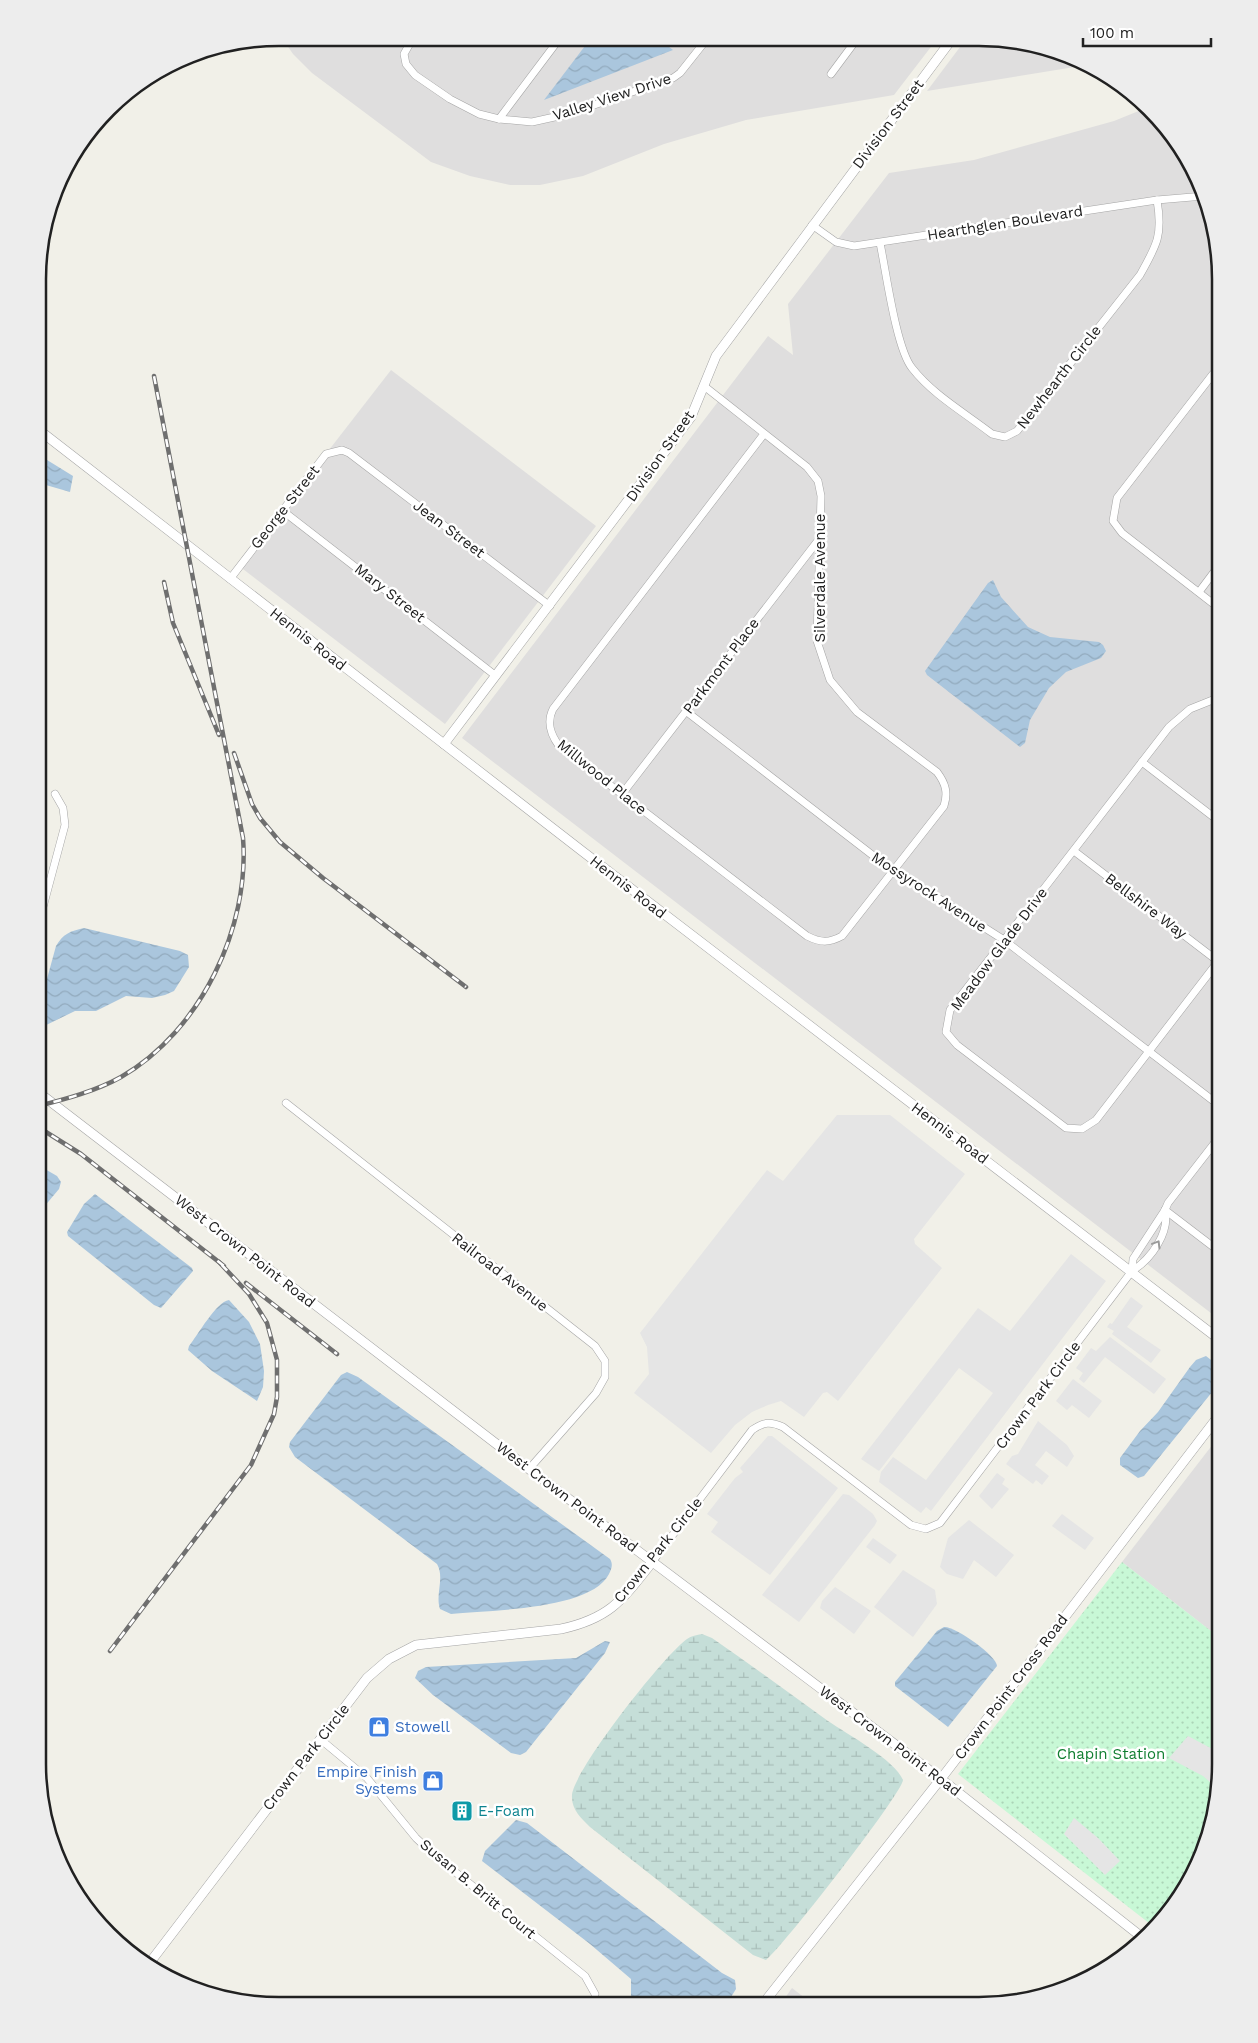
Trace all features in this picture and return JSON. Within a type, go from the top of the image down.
[{"type":"street","name":"Valley View Drive","points":[[408,46],[404,54],[406,64],[415,75],[450,99],[479,114],[499,119],[532,122],[568,114],[673,78],[680,73],[701,46]]},
{"type":"street","points":[[499,119],[554,46]]},
{"type":"street","points":[[831,74],[852,46]]},
{"type":"street","name":"Division Street","points":[[444,744],[692,417],[716,356],[947,46]]},
{"type":"street","name":"Hearthglen Boulevard","points":[[812,225],[836,242],[854,246],[1157,200],[1196,197]]},
{"type":"street","name":"Newhearth Circle","points":[[880,242],[901,344],[910,367],[927,384],[992,434],[1004,437],[1017,431],[1140,275],[1155,248],[1161,224],[1157,200]]},
{"type":"street","points":[[1212,375],[1117,498],[1113,521],[1122,533],[1212,603]]},
{"type":"street","name":"Silverdale Avenue","points":[[704,386],[807,467],[818,482],[821,496],[816,641],[830,680],[857,712],[937,772],[944,782],[947,797],[944,806],[894,871]]},
{"type":"street","name":"Millwood Place","points":[[764,434],[549,716],[552,736],[560,746],[622,794],[817,941],[830,942],[842,936],[894,871]]},
{"type":"street","name":"Hennis Road","points":[[46,435],[835,1046],[1212,1334]]},
{"type":"street","name":"George Street","points":[[230,579],[326,454],[342,450],[349,453]]},
{"type":"street","name":"Jean Street","points":[[349,453],[550,606]]},
{"type":"street","name":"Mary Street","points":[[283,510],[496,676]]},
{"type":"street","name":"Parkmont Place","points":[[622,794],[820,538]]},
{"type":"street","points":[[1199,592],[1212,575]]},
{"type":"street","name":"Meadow Glade Drive","points":[[1212,700],[1190,709],[1169,727],[950,1010],[946,1032],[964,1051],[1066,1128],[1082,1129],[1096,1120],[1212,969]]},
{"type":"street","name":"Mossyrock Avenue","points":[[687,712],[894,871],[1004,940],[1212,1100]]},
{"type":"street","points":[[1142,762],[1212,816]]},
{"type":"street","points":[[46,897],[66,825],[63,808],[55,794]]},
{"type":"street","name":"Bellshire Way","points":[[1074,851],[1212,955]]},
{"type":"street","name":"West Crown Point Road","points":[[46,1098],[529,1469],[941,1779],[1137,1934]]},
{"type":"street","name":"Railroad Avenue","points":[[286,1103],[595,1346],[605,1361],[605,1377],[596,1393],[529,1469]]},
{"type":"street","points":[[1132,1271],[1133,1259],[1165,1210],[1212,1147]]},
{"type":"street","points":[[1132,1271],[1142,1265],[1160,1240],[1167,1220],[1165,1210]]},
{"type":"street","points":[[1165,1210],[1212,1246]]},
{"type":"street","name":"Crown Park Circle","points":[[153,1959],[367,1678],[389,1659],[416,1645],[561,1629],[583,1624],[604,1615],[623,1599],[752,1430],[762,1423],[772,1422],[782,1427],[911,1525],[926,1529],[940,1523],[1132,1271]]},
{"type":"street","name":"Crown Point Cross Road","points":[[768,1997],[941,1779],[1212,1424]]},
{"type":"street","name":"Susan B. Britt Court","points":[[320,1739],[367,1778],[416,1838],[434,1855],[586,1976],[595,1994]]},
{"type":"shaded area","points":[[288,46],[932,46],[894,95],[746,120],[664,144],[583,176],[540,185],[510,185],[470,176],[431,162],[312,73]]},
{"type":"shaded area","points":[[961,46],[1009,48],[1039,54],[1075,67],[927,91]]},
{"type":"shaded area","points":[[1139,111],[1164,137],[1181,163],[1194,190],[1204,219],[1210,249],[1212,279],[1212,1314],[462,738],[768,336],[793,355],[788,304],[889,173],[974,160],[1114,121]]},
{"type":"shaded area","points":[[391,370],[596,526],[445,724],[239,566]]},
{"type":"shaded area","points":[[837,1115],[890,1115],[965,1174],[914,1239],[915,1244],[942,1268],[838,1401],[827,1392],[823,1393],[804,1417],[781,1401],[768,1405],[752,1412],[735,1425],[711,1453],[634,1393],[649,1374],[647,1347],[640,1333],[767,1170],[783,1181]]},
{"type":"shaded area","points":[[1071,1254],[1106,1281],[931,1511],[926,1507],[921,1513],[879,1482],[881,1472],[893,1457],[926,1480],[993,1393],[959,1368],[879,1471],[861,1459],[978,1308],[1010,1331]]},
{"type":"shaded area","points":[[1131,1297],[1143,1306],[1127,1327],[1161,1350],[1151,1363],[1112,1334],[1114,1331],[1107,1327],[1110,1323],[1112,1324]]},
{"type":"shaded area","points":[[1110,1337],[1166,1379],[1154,1394],[1105,1357],[1084,1383],[1079,1379],[1083,1373],[1076,1368],[1091,1348],[1096,1351]]},
{"type":"shaded area","points":[[1073,1379],[1102,1401],[1089,1418],[1072,1405],[1067,1410],[1056,1401]]},
{"type":"shaded area","points":[[1038,1421],[1067,1445],[1074,1456],[1067,1467],[1046,1451],[1035,1465],[1049,1476],[1042,1485],[1036,1480],[1033,1484],[1006,1464],[1012,1456],[1018,1454]]},
{"type":"shaded area","points":[[768,1436],[772,1436],[838,1488],[770,1575],[711,1532],[718,1522],[707,1514],[735,1478],[743,1472],[740,1468]]},
{"type":"shaded area","points":[[1212,1445],[1212,1632],[1122,1562]]},
{"type":"shaded area","points":[[997,1473],[1005,1479],[1002,1484],[1009,1489],[992,1509],[979,1496]]},
{"type":"shaded area","points":[[843,1494],[849,1495],[873,1514],[877,1521],[799,1622],[762,1595]]},
{"type":"shaded area","points":[[1062,1514],[1094,1538],[1085,1550],[1052,1526]]},
{"type":"shaded area","points":[[969,1520],[1014,1555],[996,1577],[974,1560],[963,1579],[947,1574],[940,1567],[948,1538]]},
{"type":"shaded area","points":[[873,1538],[897,1555],[890,1564],[866,1547]]},
{"type":"shaded area","points":[[903,1570],[935,1590],[937,1604],[913,1637],[874,1607]]},
{"type":"shaded area","points":[[835,1587],[871,1611],[854,1634],[820,1608],[822,1601]]},
{"type":"shaded area","points":[[1188,1736],[1212,1749],[1211,1783],[1203,1776],[1169,1758]]},
{"type":"shaded area","points":[[1074,1818],[1098,1838],[1120,1861],[1105,1875],[1064,1834]]},
{"type":"shaded area","points":[[792,1988],[804,1997],[786,1997]]},
{"type":"green space","name":"Chapin Station","points":[[1122,1562],[1212,1632],[1212,1764],[1210,1794],[1204,1824],[1194,1853],[1181,1880],[1164,1906],[1148,1923],[958,1774]]},
{"type":"green space","points":[[702,1634],[712,1638],[828,1721],[870,1748],[891,1764],[903,1780],[883,1812],[840,1871],[794,1929],[766,1960],[753,1955],[590,1827],[577,1813],[572,1800],[577,1782],[588,1762],[641,1689],[676,1649],[689,1638]]},
{"type":"water","points":[[585,46],[668,46],[673,50],[544,100]]},
{"type":"water","points":[[46,459],[73,476],[70,492],[46,485]]},
{"type":"water","points":[[993,580],[1001,597],[1028,627],[1050,637],[1099,642],[1106,651],[1101,658],[1066,672],[1049,688],[1030,720],[1025,743],[1020,747],[927,675],[925,671],[988,583]]},
{"type":"water","points":[[84,928],[180,951],[188,955],[189,967],[174,991],[165,995],[152,998],[126,996],[96,1011],[75,1011],[46,1025],[46,982],[56,946],[61,939],[75,930]]},
{"type":"water","points":[[46,1170],[57,1176],[61,1182],[59,1189],[46,1204]]},
{"type":"water","points":[[95,1194],[192,1268],[193,1271],[161,1308],[154,1305],[68,1236],[67,1232],[84,1204]]},
{"type":"water","points":[[229,1300],[249,1322],[260,1344],[264,1371],[263,1387],[257,1401],[212,1371],[188,1350],[213,1313],[219,1306]]},
{"type":"water","points":[[1206,1356],[1212,1361],[1212,1392],[1144,1476],[1138,1478],[1120,1465],[1120,1458],[1140,1431],[1158,1412],[1196,1360]]},
{"type":"water","points":[[347,1372],[358,1377],[610,1559],[612,1566],[609,1574],[599,1586],[582,1595],[538,1606],[451,1614],[440,1609],[440,1575],[437,1564],[295,1457],[289,1447],[290,1442],[341,1375]]},
{"type":"water","points":[[944,1627],[957,1631],[975,1642],[995,1661],[997,1666],[948,1727],[895,1686],[895,1682],[937,1631]]},
{"type":"water","points":[[605,1641],[610,1642],[605,1653],[526,1752],[520,1755],[511,1753],[433,1695],[415,1678],[418,1671],[426,1667],[576,1658]]},
{"type":"water","points":[[516,1820],[527,1823],[722,1973],[735,1980],[736,1989],[731,1997],[631,1997],[631,1979],[590,1944],[482,1861],[485,1851]]},
{"type":"railway","points":[[46,1104],[91,1090],[121,1077],[149,1057],[175,1033],[197,1005],[215,974],[229,941],[238,906],[243,872],[243,838],[154,376]]},
{"type":"railway","points":[[164,582],[173,623],[219,735]]},
{"type":"railway","points":[[234,753],[252,804],[260,818],[280,842],[323,878],[466,987]]},
{"type":"railway","points":[[46,1132],[81,1154],[224,1266]]},
{"type":"railway","points":[[110,1651],[251,1465],[274,1414],[277,1397],[277,1360],[267,1323],[249,1294],[219,1262]]},
{"type":"railway","points":[[246,1283],[337,1354]]},
{"type":"place","name":"Stowell","points":[[379,1727]]},
{"type":"place","name":"Empire Finish Systems","points":[[433,1781]]},
{"type":"place","name":"E-Foam","points":[[462,1811]]}]
